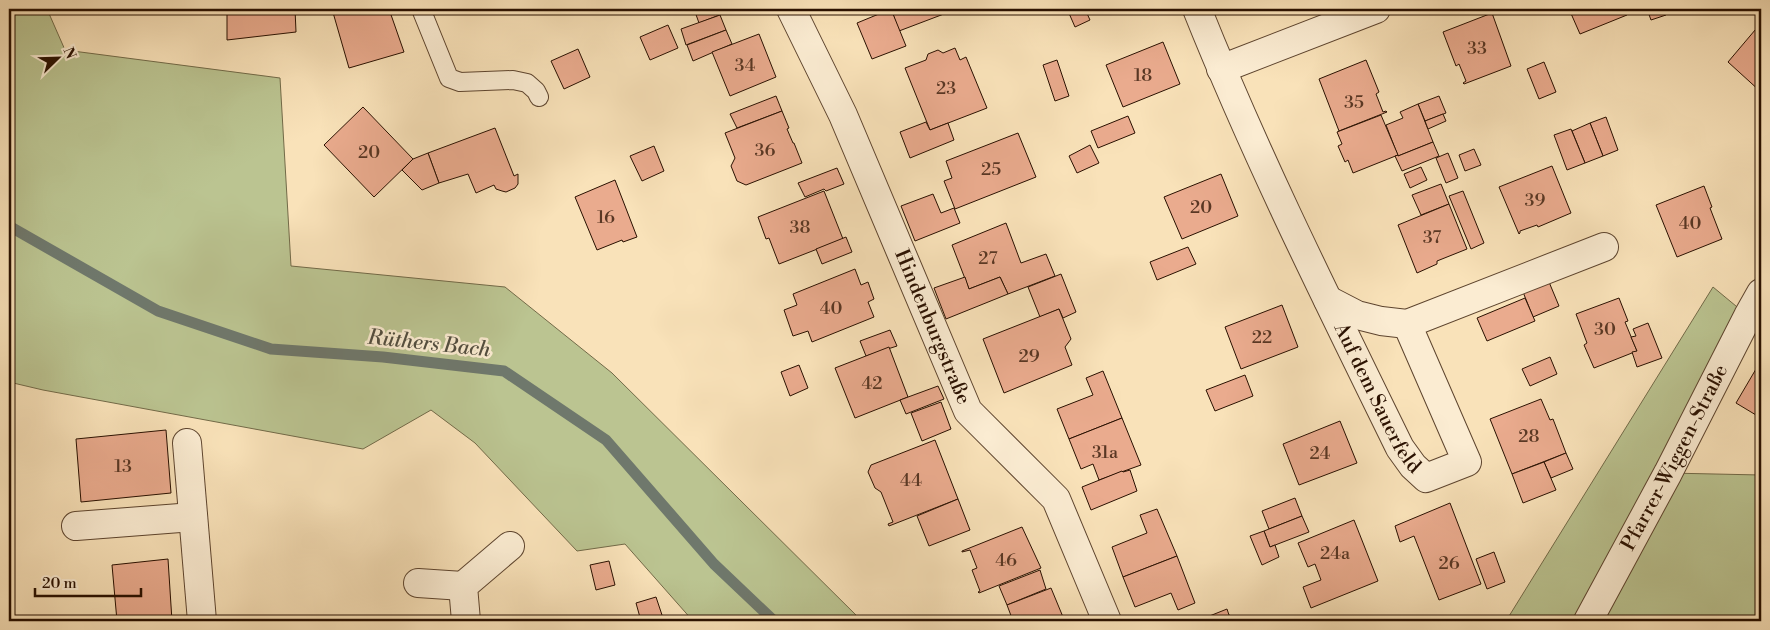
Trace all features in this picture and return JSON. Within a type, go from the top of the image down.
[{"type":"street","name":"Hindenburgstraße","points":[[791,9],[843,115],[968,411],[1056,499],[1107,621]]},
{"type":"street","name":"Auf dem Sauerfeld","points":[[1197,9],[1221,70],[1328,300],[1400,448],[1413,466],[1426,478],[1467,462],[1407,324]]},
{"type":"street","points":[[1221,70],[1376,9]]},
{"type":"street","name":"Auf dem Sauerfeld","points":[[1328,300],[1357,315],[1407,324],[1604,247]]},
{"type":"street","name":"Pfarrer-Wiggen-Straße","points":[[1588,621],[1668,474],[1761,293]]},
{"type":"street","points":[[187,443],[202,621]]},
{"type":"street","points":[[76,526],[193,517]]},
{"type":"street","points":[[418,583],[463,586],[510,546]]},
{"type":"street","points":[[463,586],[466,621]]},
{"type":"lane","points":[[422,9],[449,78],[460,82],[513,80],[527,83],[536,91],[539,97]]},
{"type":"green space","points":[[9,9],[47,9],[65,50],[280,78],[291,266],[505,287],[612,373],[862,621],[693,621],[625,544],[577,551],[475,443],[431,410],[363,449],[43,390],[9,382]]},
{"type":"green space","points":[[1713,287],[1748,316],[1668,473],[1761,475],[1761,621],[1506,621]]},
{"type":"building","points":[[227,9],[295,9],[296,32],[227,40]]},
{"type":"building","points":[[332,9],[389,9],[404,52],[349,68]]},
{"type":"building","points":[[694,9],[735,9],[699,23]]},
{"type":"building","points":[[891,9],[957,9],[899,31]]},
{"type":"building","points":[[891,9],[906,46],[872,59],[857,23]]},
{"type":"building","points":[[1085,9],[1090,20],[1075,27],[1068,11]]},
{"type":"building","points":[[1569,9],[1622,9],[1624,14],[1626,13],[1627,15],[1580,34]]},
{"type":"building","points":[[1647,9],[1664,9],[1666,15],[1651,20]]},
{"type":"building","points":[[1492,13],[1511,66],[1464,84],[1466,81],[1459,64],[1456,66],[1443,32]]},
{"type":"building","points":[[720,15],[726,30],[686,45],[681,29]]},
{"type":"building","points":[[1761,23],[1761,92],[1728,62]]},
{"type":"building","points":[[668,25],[678,48],[650,60],[640,37]]},
{"type":"building","points":[[726,30],[732,44],[693,61],[687,45]]},
{"type":"building","points":[[759,34],[776,77],[730,96],[712,52]]},
{"type":"building","points":[[1163,42],[1180,84],[1123,107],[1106,65]]},
{"type":"building","points":[[955,48],[960,60],[966,57],[987,108],[930,130],[905,68],[926,60],[928,54],[938,50],[943,53]]},
{"type":"building","points":[[578,49],[590,77],[564,89],[551,61]]},
{"type":"building","points":[[1057,60],[1069,96],[1055,101],[1043,65]]},
{"type":"building","points":[[1366,60],[1379,92],[1376,94],[1383,112],[1387,112],[1339,131],[1319,79]]},
{"type":"building","points":[[1544,62],[1556,92],[1539,99],[1527,69]]},
{"type":"building","points":[[776,96],[782,111],[737,128],[730,114]]},
{"type":"building","points":[[1439,96],[1446,113],[1425,121],[1418,104]]},
{"type":"building","points":[[1418,104],[1433,142],[1398,156],[1386,125],[1403,118],[1400,112]]},
{"type":"building","points":[[363,107],[413,159],[374,197],[324,145]]},
{"type":"building","points":[[782,111],[789,128],[787,129],[802,163],[746,185],[737,181],[731,166],[735,158],[725,133]]},
{"type":"building","points":[[1443,114],[1446,121],[1428,129],[1425,121]]},
{"type":"building","points":[[1381,115],[1398,155],[1353,173],[1348,160],[1345,162],[1338,146],[1342,144],[1337,132]]},
{"type":"building","points":[[1128,116],[1135,133],[1098,148],[1091,131]]},
{"type":"building","points":[[1606,117],[1618,150],[1603,156],[1590,123]]},
{"type":"building","points":[[926,122],[930,130],[948,123],[954,140],[910,158],[900,132]]},
{"type":"building","points":[[1590,123],[1603,156],[1585,163],[1572,131]]},
{"type":"building","points":[[495,128],[514,176],[518,174],[518,184],[515,188],[506,192],[496,189],[494,185],[476,193],[468,174],[439,183],[428,153]]},
{"type":"building","points":[[1571,129],[1585,163],[1567,170],[1554,135]]},
{"type":"building","points":[[1018,133],[1036,177],[955,209],[944,181],[952,178],[946,161]]},
{"type":"building","points":[[1433,142],[1439,156],[1402,171],[1395,156]]},
{"type":"building","points":[[1090,145],[1099,163],[1077,173],[1069,156]]},
{"type":"building","points":[[654,146],[664,171],[642,181],[630,156]]},
{"type":"building","points":[[1474,149],[1481,165],[1465,171],[1459,155]]},
{"type":"building","points":[[428,153],[439,183],[422,190],[402,170],[413,159]]},
{"type":"building","points":[[1448,153],[1458,178],[1446,183],[1436,158]]},
{"type":"building","points":[[1552,166],[1571,213],[1538,227],[1537,225],[1520,231],[1519,234],[1499,187]]},
{"type":"building","points":[[1421,167],[1427,180],[1410,188],[1404,174]]},
{"type":"building","points":[[837,168],[844,184],[826,191],[824,189],[805,197],[798,183]]},
{"type":"building","points":[[1221,174],[1238,216],[1182,239],[1164,197]]},
{"type":"building","points":[[615,180],[637,237],[623,242],[622,240],[597,250],[575,197]]},
{"type":"building","points":[[1441,184],[1449,204],[1421,215],[1412,195]]},
{"type":"building","points":[[1704,186],[1722,239],[1677,257],[1656,205]]},
{"type":"building","points":[[824,191],[843,239],[779,264],[769,238],[766,239],[758,217]]},
{"type":"building","points":[[1463,191],[1484,243],[1471,249],[1449,196]]},
{"type":"building","points":[[933,194],[941,213],[954,208],[960,223],[915,241],[901,206]]},
{"type":"building","points":[[1449,204],[1467,249],[1437,261],[1437,264],[1417,273],[1398,225]]},
{"type":"building","points":[[1006,223],[1021,263],[1046,254],[1055,276],[1008,294],[1000,277],[969,289],[952,245]]},
{"type":"building","points":[[846,237],[852,252],[822,264],[816,249]]},
{"type":"building","points":[[1188,247],[1196,264],[1157,280],[1150,262]]},
{"type":"building","points":[[855,269],[861,285],[868,282],[874,299],[868,302],[874,317],[812,342],[808,331],[793,336],[784,310],[797,305],[793,294]]},
{"type":"building","points":[[1061,274],[1076,312],[1063,318],[1059,309],[1040,317],[1028,287]]},
{"type":"building","points":[[965,277],[969,289],[1000,277],[1008,294],[946,319],[934,288]]},
{"type":"building","points":[[1549,282],[1559,306],[1533,317],[1523,292]]},
{"type":"building","points":[[1525,298],[1535,321],[1487,341],[1477,318]]},
{"type":"building","points":[[1619,298],[1628,321],[1625,322],[1637,351],[1594,368],[1584,345],[1587,343],[1576,314]]},
{"type":"building","points":[[1282,305],[1298,347],[1241,369],[1225,327]]},
{"type":"building","points":[[1059,309],[1071,339],[1065,347],[1072,365],[1004,393],[983,339]]},
{"type":"building","points":[[1648,323],[1662,358],[1637,367],[1632,352],[1637,351],[1631,337],[1636,336],[1633,329]]},
{"type":"building","points":[[890,330],[897,346],[866,356],[860,341]]},
{"type":"building","points":[[889,347],[908,397],[855,418],[835,368]]},
{"type":"building","points":[[1550,357],[1557,374],[1530,386],[1522,369]]},
{"type":"building","points":[[799,365],[808,388],[790,396],[781,372]]},
{"type":"building","points":[[1756,369],[1761,373],[1761,418],[1736,403]]},
{"type":"building","points":[[1103,371],[1122,418],[1069,439],[1057,409],[1093,395],[1086,378]]},
{"type":"building","points":[[1245,375],[1253,396],[1215,411],[1206,390]]},
{"type":"building","points":[[938,386],[944,399],[906,414],[900,400]]},
{"type":"building","points":[[1541,399],[1550,420],[1553,419],[1566,453],[1512,474],[1490,419]]},
{"type":"building","points":[[941,402],[951,429],[922,441],[911,413]]},
{"type":"building","points":[[1122,418],[1141,465],[1099,480],[1093,464],[1081,469],[1069,439]]},
{"type":"building","points":[[1340,421],[1357,463],[1299,485],[1283,444]]},
{"type":"building","points":[[166,430],[171,493],[81,502],[76,439]]},
{"type":"building","points":[[935,440],[958,499],[889,526],[888,524],[893,522],[881,492],[875,488],[868,472],[871,465]]},
{"type":"building","points":[[1566,453],[1573,469],[1551,478],[1544,462]]},
{"type":"building","points":[[1544,462],[1556,490],[1523,503],[1512,474]]},
{"type":"building","points":[[1130,470],[1137,491],[1091,510],[1082,487],[1122,471]]},
{"type":"building","points":[[1295,498],[1302,516],[1269,529],[1262,511]]},
{"type":"building","points":[[958,499],[970,530],[929,546],[917,516]]},
{"type":"building","points":[[1450,503],[1481,584],[1439,600],[1414,536],[1400,542],[1395,526]]},
{"type":"building","points":[[1157,509],[1177,556],[1123,577],[1112,547],[1147,533],[1140,515]]},
{"type":"building","points":[[1302,516],[1309,532],[1270,547],[1264,531]]},
{"type":"building","points":[[1354,520],[1378,581],[1311,608],[1303,587],[1321,580],[1315,564],[1308,567],[1298,543]]},
{"type":"building","points":[[1022,527],[1041,568],[979,593],[980,591],[972,570],[977,568],[970,550],[962,551]]},
{"type":"building","points":[[1264,531],[1270,547],[1275,545],[1279,557],[1262,565],[1250,536]]},
{"type":"building","points":[[1494,552],[1505,582],[1487,589],[1476,559]]},
{"type":"building","points":[[1177,556],[1195,603],[1178,610],[1171,593],[1135,607],[1123,577]]},
{"type":"building","points":[[168,559],[172,621],[117,621],[112,565]]},
{"type":"building","points":[[609,561],[615,585],[596,590],[590,565]]},
{"type":"building","points":[[1040,570],[1046,589],[1007,605],[999,586]]},
{"type":"building","points":[[1051,588],[1063,617],[1051,621],[1013,621],[1007,605]]},
{"type":"building","points":[[656,597],[664,621],[641,621],[636,603]]},
{"type":"building","points":[[1227,609],[1229,615],[1239,621],[1197,621]]},
{"type":"waterway","name":"Rüthers Bach","points":[[9,226],[158,311],[271,349],[383,357],[504,371],[606,440],[714,564],[774,621]]}]
